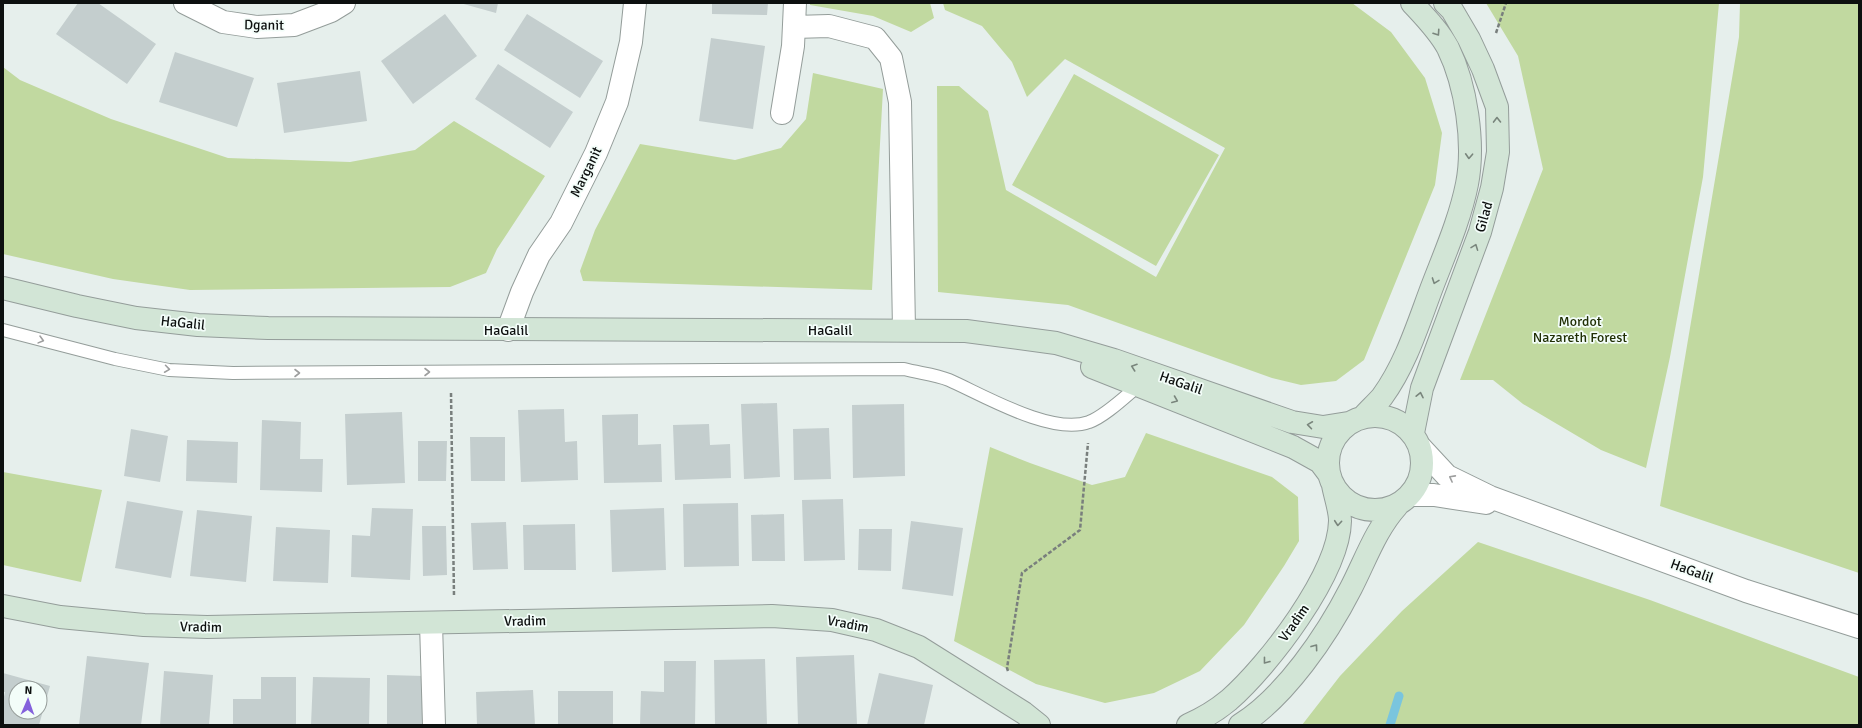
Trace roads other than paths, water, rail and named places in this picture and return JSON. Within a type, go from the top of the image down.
[{"type":"street","name":"Dganit","points":[[185,3],[223,22],[257,27],[294,25],[331,11],[344,3]]},
{"type":"street","name":"Marganit","points":[[508,330],[538,255],[564,216],[596,153],[617,102],[631,42],[635,3]]},
{"type":"street","points":[[782,113],[793,46],[795,3]]},
{"type":"street","name":"Gilad","points":[[1356,420],[1382,397],[1398,371],[1415,334],[1458,217],[1467,183],[1469,148],[1468,118],[1460,82],[1448,48],[1430,22],[1412,3]]},
{"type":"street","name":"Gilad","points":[[1417,441],[1422,388],[1480,232],[1492,188],[1498,152],[1497,107],[1484,69],[1452,10],[1445,3]]},
{"type":"street","points":[[794,27],[829,26],[875,38],[891,58],[900,102],[904,330]]},
{"type":"street","name":"HaGalil","points":[[3,288],[77,306],[136,318],[198,325],[328,329],[966,331],[1013,336],[1056,343],[1114,360],[1292,422],[1323,427],[1356,420]]},
{"type":"street","name":"HaGalil","points":[[1013,336],[1293,447],[1320,462],[1331,480]]},
{"type":"street","points":[[1240,725],[1253,717],[1281,691],[1324,634],[1350,590],[1387,517],[1404,500],[1420,480],[1423,464],[1417,441],[1396,420],[1380,415],[1356,420],[1336,435],[1328,453],[1331,480],[1343,498],[1364,509],[1381,510],[1404,500]]},
{"type":"street","name":"HaGalil","points":[[1417,441],[1447,476],[1490,497],[1746,591],[1859,627]]},
{"type":"street","name":"Vradim","points":[[1188,725],[1198,721],[1229,700],[1258,670],[1302,612],[1324,576],[1333,551],[1340,521],[1331,480]]},
{"type":"street","name":"HaGalil","points":[[1404,500],[1459,498],[1526,511]]},
{"type":"street","name":"Vradim","points":[[3,606],[60,617],[144,625],[207,627],[772,616],[832,620],[876,630],[919,647],[1031,719],[1056,725]]},
{"type":"street","points":[[432,623],[434,725]]},
{"type":"lane","points":[[3,330],[115,359],[169,370],[233,373],[904,369],[947,379],[1004,407],[1038,419],[1069,425],[1089,422],[1138,386]]},
{"type":"waterway","points":[[1390,725],[1399,696]]},
{"type":"park label","name":"Mordot Nazareth Forest","points":[[1580,330]]}]
